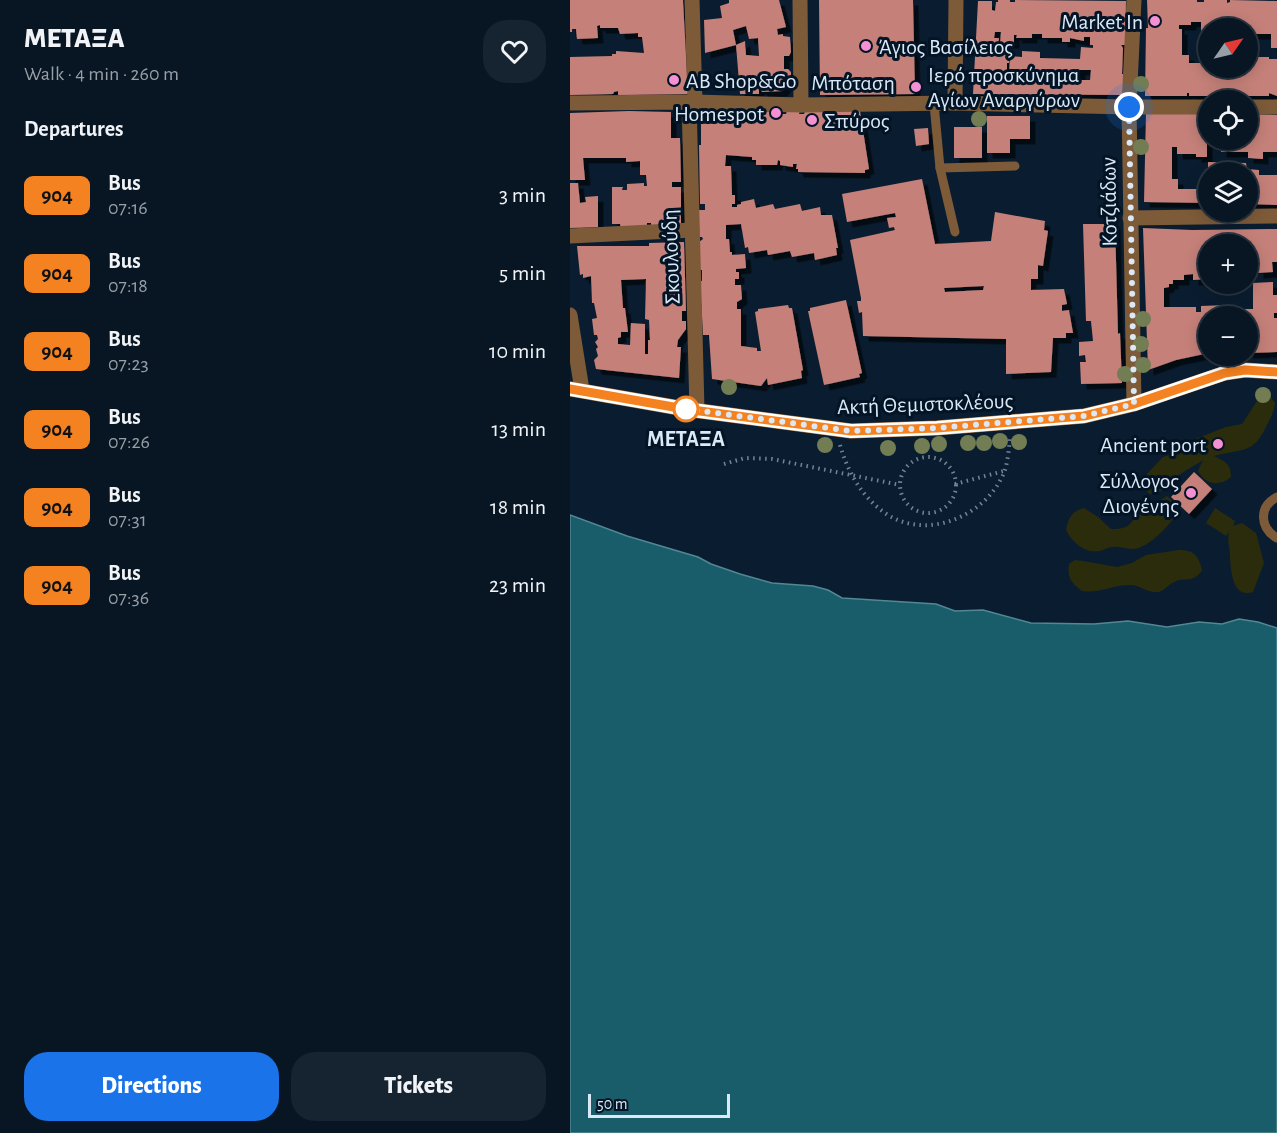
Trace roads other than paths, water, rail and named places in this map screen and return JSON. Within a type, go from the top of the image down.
[{"type":"main road","name":"Ακτή Θεμιστοκλέους","points":[[576,389],[697,410],[851,431],[937,428],[1084,416],[1134,404],[1225,373],[1245,370],[1277,372]]},
{"type":"street","name":"Σκουλούδη","points":[[692,0],[692,230],[697,410]]},
{"type":"street","points":[[800,0],[801,105]]},
{"type":"street","points":[[955,103],[956,0]]},
{"type":"street","name":"Κοτζιάδων","points":[[1134,0],[1129,107],[1134,404]]},
{"type":"street","name":"Μπόταση","points":[[570,103],[692,102],[801,105],[955,103],[1198,107]]},
{"type":"street","points":[[1258,107],[1277,107]]},
{"type":"street","points":[[1130,218],[1277,216]]},
{"type":"street","points":[[570,236],[692,230]]},
{"type":"street","points":[[570,315],[576,389]]},
{"type":"lane","points":[[934,104],[940,168],[955,232]]},
{"type":"lane","points":[[940,168],[1015,166]]},
{"type":"lane","points":[[1277,497],[1267,504],[1263,519],[1269,533],[1277,538]]},
{"type":"place","name":"Market In","points":[[1155,21]]},
{"type":"place","name":"Άγιος Βασίλειος","points":[[866,46]]},
{"type":"place","name":"AB Shop&Go","points":[[674,80]]},
{"type":"place","name":"Ιερό προσκύνημα Αγίων Αναργύρων","points":[[916,87]]},
{"type":"place","name":"Homespot","points":[[776,113]]},
{"type":"place","name":"Σπύρος","points":[[812,120]]},
{"type":"place","name":"ΜΕΤΑΞΑ","points":[[686,409]]},
{"type":"place","name":"Ancient port","points":[[1218,444]]},
{"type":"place","name":"Σύλλογος Διογένης","points":[[1191,493]]}]
